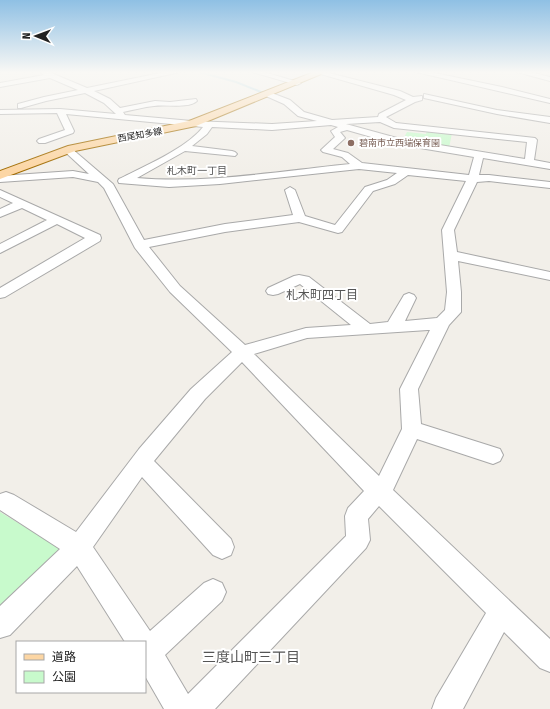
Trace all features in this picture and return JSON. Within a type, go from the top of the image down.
[{"type":"main road","name":"西尾知多線","points":[[0,175],[88,144],[192,124],[241,105]]},
{"type":"street","points":[[1,112],[24,105]]},
{"type":"street","points":[[110,105],[120,114]]},
{"type":"street","points":[[120,114],[148,105]]},
{"type":"street","points":[[291,105],[301,114],[344,128],[396,142],[550,166]]},
{"type":"street","points":[[381,119],[382,116],[402,105]]},
{"type":"street","points":[[453,105],[461,108],[550,120]]},
{"type":"street","points":[[1,112],[60,111],[120,114],[192,124],[272,127],[332,124],[381,119],[394,125],[453,128],[532,140],[529,162]]},
{"type":"street","points":[[42,141],[70,131],[60,111]]},
{"type":"street","points":[[109,189],[184,148],[206,130],[209,125]]},
{"type":"street","points":[[344,128],[335,131],[340,138],[326,150],[345,155],[359,166]]},
{"type":"street","points":[[184,148],[232,154]]},
{"type":"street","points":[[68,150],[109,186],[109,189],[140,245],[175,289],[242,352],[379,491],[550,658]]},
{"type":"street","points":[[194,709],[358,540],[356,516],[387,482],[412,429],[409,390],[442,322],[452,312],[454,292],[448,230],[473,179],[480,155]]},
{"type":"street","points":[[125,180],[169,184],[213,182],[359,166],[473,179],[489,178],[550,185]]},
{"type":"street","points":[[140,245],[225,228],[300,218],[338,229],[369,189],[391,182],[408,171]]},
{"type":"street","points":[[0,179],[73,174],[101,179]]},
{"type":"street","points":[[290,190],[300,218]]},
{"type":"street","points":[[0,194],[95,238],[0,294]]},
{"type":"street","points":[[0,214],[22,204]]},
{"type":"street","points":[[0,248],[56,220]]},
{"type":"street","points":[[450,255],[550,276]]},
{"type":"street","points":[[273,291],[299,279],[304,280],[367,329]]},
{"type":"street","points":[[394,327],[409,298]]},
{"type":"street","points":[[0,625],[79,547],[141,462],[198,394],[242,352],[306,333],[428,325],[442,322]]},
{"type":"street","points":[[412,429],[493,455]]},
{"type":"street","points":[[141,462],[222,547]]},
{"type":"street","points":[[6,502],[79,547],[141,641]]},
{"type":"street","points":[[146,646],[213,592]]},
{"type":"street","points":[[447,709],[502,610]]},
{"type":"street","points":[[146,649],[180,709]]},
{"type":"green space","points":[[427,130],[452,133],[449,148],[402,141],[407,132],[426,134]]},
{"type":"green space","points":[[0,512],[63,550],[0,609]]},
{"type":"place","name":"碧南市立西端保育園","points":[[351,143]]},
{"type":"district","name":"札木町一丁目","points":[[197,170]]},
{"type":"district","name":"札木町四丁目","points":[[322,295]]},
{"type":"district","name":"三度山町三丁目","points":[[251,657]]}]
